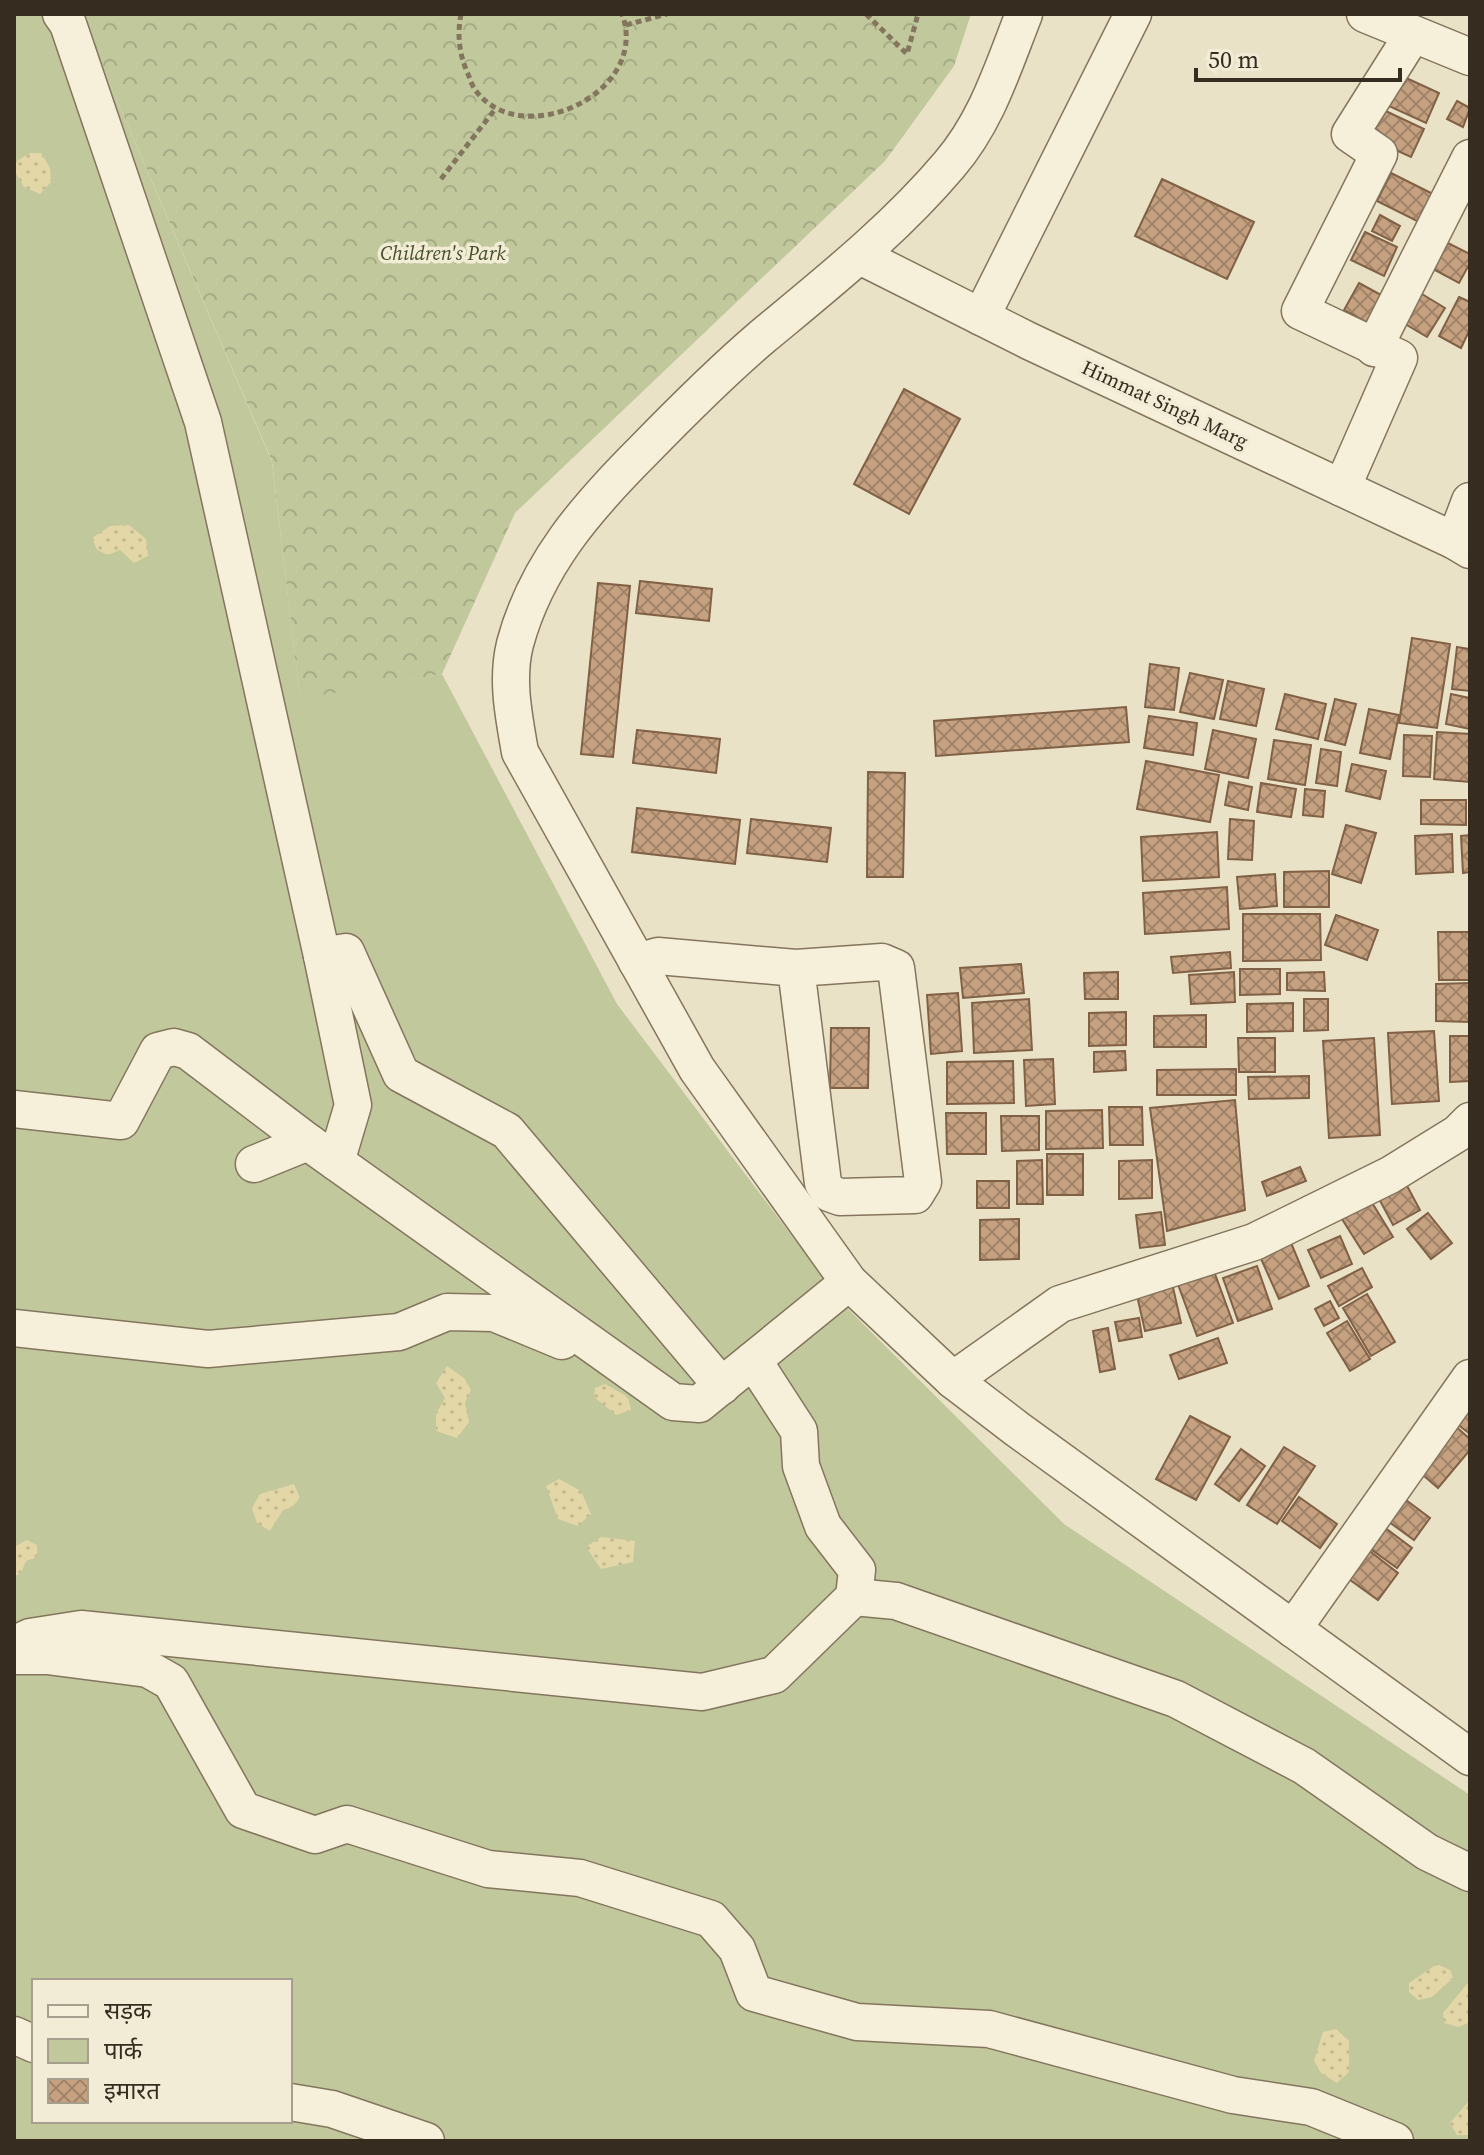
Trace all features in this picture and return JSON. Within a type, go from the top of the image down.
[{"type":"street","points":[[61,14],[68,24],[203,422],[353,1105],[322,1152],[254,1164]]},
{"type":"street","points":[[1024,14],[981,122],[950,165],[860,256],[749,350],[673,420],[596,498],[557,548],[530,599],[514,647],[511,697],[520,752],[697,1069],[814,1203],[849,1282],[953,1380],[1017,1429],[1293,1629],[1466,1744]]},
{"type":"street","points":[[981,317],[1133,14]]},
{"type":"street","points":[[1365,14],[1470,57]]},
{"type":"street","points":[[1342,488],[1399,358],[1300,311],[1379,154],[1350,134],[1413,34]]},
{"type":"street","points":[[1374,348],[1470,158]]},
{"type":"street","name":"Himmat Singh Marg","points":[[860,256],[981,317],[1462,545]]},
{"type":"street","points":[[1462,545],[1470,501]]},
{"type":"street","points":[[322,956],[346,952],[401,1074],[507,1131],[722,1386]]},
{"type":"street","points":[[637,962],[658,956],[796,968],[882,962],[896,968],[923,1182],[915,1195],[840,1197],[814,1203]]},
{"type":"street","points":[[796,968],[823,1183],[814,1203]]},
{"type":"street","points":[[14,1109],[121,1121],[158,1051],[174,1047],[188,1051],[322,1152],[673,1402],[699,1404],[849,1282]]},
{"type":"street","points":[[953,1380],[1060,1304],[1254,1242],[1390,1175],[1458,1133],[1470,1121]]},
{"type":"street","points":[[14,1328],[208,1349],[399,1332],[447,1312],[494,1313],[623,1366]]},
{"type":"street","points":[[14,1644],[30,1637],[81,1629],[702,1692],[774,1675],[854,1597],[857,1570],[823,1526],[801,1466],[799,1431],[753,1360]]},
{"type":"street","points":[[1293,1629],[1470,1378]]},
{"type":"street","points":[[854,1597],[896,1601],[1176,1699],[1304,1766],[1427,1852],[1470,1873]]},
{"type":"street","points":[[14,1656],[47,1656],[148,1669],[171,1682],[243,1810],[315,1835],[347,1824],[488,1869],[580,1878],[711,1919],[737,1949],[754,1993],[857,2022],[989,2029],[1233,2095],[1311,2107],[1395,2141]]},
{"type":"street","points":[[292,2102],[332,2109],[426,2141]]},
{"type":"path","points":[[461,14],[458,29],[461,60],[476,91],[496,108],[520,116],[545,115],[578,105],[599,94],[616,73],[625,46],[626,25],[622,14]]},
{"type":"path","points":[[626,25],[667,14]]},
{"type":"path","points":[[866,14],[907,54],[918,14]]},
{"type":"path","points":[[441,179],[496,108]]},
{"type":"green space","points":[[14,14],[80,14],[272,462],[300,698],[442,674],[617,1004],[844,1305],[1064,1524],[1470,1795],[1470,2141],[14,2141]]},
{"type":"green space","name":"Children's Park","points":[[80,14],[971,14],[954,66],[885,161],[515,513],[442,674],[300,699],[272,461]]},
{"type":"sand","points":[[30,153],[41,153],[50,168],[51,182],[40,194],[24,187],[14,170],[17,161]]},
{"type":"sand","points":[[129,525],[146,539],[148,556],[134,563],[120,550],[108,555],[97,550],[92,538],[110,526]]},
{"type":"sand","points":[[447,1366],[464,1378],[471,1390],[465,1403],[469,1422],[457,1438],[436,1431],[436,1414],[445,1398],[436,1383]]},
{"type":"sand","points":[[605,1384],[628,1397],[631,1410],[616,1415],[594,1397],[595,1388]]},
{"type":"sand","points":[[559,1479],[581,1491],[591,1514],[578,1526],[558,1519],[546,1486]]},
{"type":"sand","points":[[294,1484],[300,1498],[292,1507],[283,1510],[270,1531],[257,1523],[252,1508],[260,1494]]},
{"type":"sand","points":[[601,1537],[635,1541],[633,1562],[601,1569],[586,1547]]},
{"type":"sand","points":[[27,1540],[37,1545],[37,1557],[26,1561],[21,1573],[14,1577],[14,1547]]},
{"type":"sand","points":[[1437,1964],[1450,1970],[1453,1978],[1432,1997],[1418,2000],[1409,1992],[1409,1983]]},
{"type":"sand","points":[[1470,1984],[1470,2022],[1459,2027],[1444,2023],[1443,2013]]},
{"type":"sand","points":[[1336,2029],[1349,2041],[1349,2072],[1337,2083],[1321,2073],[1314,2061],[1323,2032]]},
{"type":"sand","points":[[1468,2102],[1470,2135],[1457,2135],[1450,2123]]},
{"type":"building","points":[[1391,71],[1439,93],[1426,123],[1378,101]]},
{"type":"building","points":[[1457,101],[1470,108],[1463,127],[1447,119]]},
{"type":"building","points":[[1375,106],[1424,129],[1411,157],[1362,135]]},
{"type":"building","points":[[1391,173],[1443,199],[1429,227],[1377,201]]},
{"type":"building","points":[[1162,179],[1254,222],[1227,279],[1135,236]]},
{"type":"building","points":[[1380,215],[1400,226],[1392,241],[1372,231]]},
{"type":"building","points":[[1365,232],[1397,247],[1384,276],[1351,260]]},
{"type":"building","points":[[1434,236],[1470,254],[1470,263],[1459,283],[1420,262]]},
{"type":"building","points":[[1359,283],[1392,301],[1377,328],[1344,310]]},
{"type":"building","points":[[1417,291],[1445,308],[1427,337],[1400,321]]},
{"type":"building","points":[[1459,297],[1470,302],[1470,329],[1461,348],[1439,336]]},
{"type":"building","points":[[904,389],[960,419],[909,514],[854,484]]},
{"type":"building","points":[[640,581],[712,589],[709,621],[636,613]]},
{"type":"building","points":[[598,583],[630,586],[613,757],[581,754]]},
{"type":"building","points":[[1412,638],[1450,644],[1437,728],[1399,723]]},
{"type":"building","points":[[1457,647],[1470,649],[1470,691],[1452,689]]},
{"type":"building","points":[[1150,664],[1179,668],[1174,710],[1145,707]]},
{"type":"building","points":[[1190,673],[1223,680],[1214,719],[1180,712]]},
{"type":"building","points":[[1228,681],[1264,689],[1256,726],[1220,719]]},
{"type":"building","points":[[1285,694],[1326,704],[1318,739],[1276,729]]},
{"type":"building","points":[[1451,694],[1470,698],[1470,729],[1446,724]]},
{"type":"building","points":[[1335,699],[1356,704],[1345,745],[1325,740]]},
{"type":"building","points":[[1126,707],[1129,742],[936,756],[934,721]]},
{"type":"building","points":[[1369,709],[1399,715],[1390,759],[1360,753]]},
{"type":"building","points":[[1149,716],[1197,723],[1193,755],[1144,748]]},
{"type":"building","points":[[637,730],[720,739],[716,773],[633,763]]},
{"type":"building","points":[[1213,730],[1256,739],[1248,778],[1205,769]]},
{"type":"building","points":[[1437,732],[1470,734],[1470,782],[1434,779]]},
{"type":"building","points":[[1404,735],[1432,736],[1430,777],[1403,776]]},
{"type":"building","points":[[1274,740],[1311,745],[1305,785],[1268,779]]},
{"type":"building","points":[[1321,749],[1341,752],[1337,786],[1316,783]]},
{"type":"building","points":[[1146,761],[1219,775],[1210,822],[1137,809]]},
{"type":"building","points":[[1352,764],[1386,771],[1380,799],[1346,791]]},
{"type":"building","points":[[868,772],[905,773],[903,877],[867,877]]},
{"type":"building","points":[[1229,782],[1252,787],[1248,810],[1225,805]]},
{"type":"building","points":[[1261,783],[1296,789],[1291,817],[1257,812]]},
{"type":"building","points":[[1305,789],[1325,791],[1323,817],[1303,815]]},
{"type":"building","points":[[1421,800],[1466,800],[1466,825],[1421,824]]},
{"type":"building","points":[[637,808],[740,820],[735,864],[632,852]]},
{"type":"building","points":[[751,819],[831,828],[827,862],[747,853]]},
{"type":"building","points":[[1230,819],[1254,821],[1252,860],[1228,859]]},
{"type":"building","points":[[1346,825],[1376,833],[1361,883],[1332,874]]},
{"type":"building","points":[[1217,832],[1219,877],[1143,881],[1141,837]]},
{"type":"building","points":[[1452,834],[1453,872],[1416,874],[1415,836]]},
{"type":"building","points":[[1470,835],[1470,872],[1463,873],[1461,836]]},
{"type":"building","points":[[1329,871],[1329,907],[1284,907],[1284,872]]},
{"type":"building","points":[[1275,874],[1277,906],[1240,909],[1237,877]]},
{"type":"building","points":[[1227,887],[1229,929],[1145,934],[1143,893]]},
{"type":"building","points":[[1243,914],[1320,914],[1321,960],[1243,961]]},
{"type":"building","points":[[1336,915],[1378,930],[1367,960],[1325,945]]},
{"type":"building","points":[[1438,932],[1469,932],[1470,980],[1439,980]]},
{"type":"building","points":[[1230,952],[1231,968],[1173,973],[1171,957]]},
{"type":"building","points":[[1021,964],[1024,993],[963,998],[960,968]]},
{"type":"building","points":[[1240,969],[1280,969],[1280,994],[1240,995]]},
{"type":"building","points":[[1118,972],[1118,999],[1085,999],[1084,973]]},
{"type":"building","points":[[1234,972],[1235,1002],[1191,1004],[1189,975]]},
{"type":"building","points":[[1324,972],[1325,991],[1287,990],[1287,973]]},
{"type":"building","points":[[1470,983],[1470,1022],[1436,1021],[1436,984]]},
{"type":"building","points":[[958,993],[962,1051],[931,1054],[927,995]]},
{"type":"building","points":[[1029,999],[1032,1050],[974,1053],[972,1003]]},
{"type":"building","points":[[1304,999],[1328,999],[1328,1030],[1304,1031]]},
{"type":"building","points":[[1293,1003],[1293,1031],[1247,1032],[1247,1004]]},
{"type":"building","points":[[1126,1012],[1126,1045],[1089,1046],[1089,1013]]},
{"type":"building","points":[[1206,1015],[1206,1047],[1154,1047],[1154,1016]]},
{"type":"building","points":[[831,1028],[869,1028],[868,1088],[830,1088]]},
{"type":"building","points":[[1434,1031],[1439,1101],[1392,1104],[1388,1033]]},
{"type":"building","points":[[1450,1036],[1470,1036],[1470,1081],[1450,1082]]},
{"type":"building","points":[[1238,1038],[1275,1038],[1275,1072],[1239,1072]]},
{"type":"building","points":[[1374,1038],[1380,1135],[1329,1138],[1323,1041]]},
{"type":"building","points":[[1125,1051],[1126,1070],[1094,1072],[1094,1052]]},
{"type":"building","points":[[1053,1059],[1055,1104],[1026,1106],[1024,1060]]},
{"type":"building","points":[[1013,1061],[1014,1103],[947,1104],[947,1062]]},
{"type":"building","points":[[1236,1069],[1236,1095],[1157,1095],[1157,1070]]},
{"type":"building","points":[[1309,1076],[1309,1098],[1249,1099],[1248,1077]]},
{"type":"building","points":[[1235,1100],[1245,1210],[1167,1231],[1150,1108]]},
{"type":"building","points":[[1109,1107],[1142,1107],[1143,1145],[1110,1145]]},
{"type":"building","points":[[1102,1110],[1103,1148],[1046,1149],[1046,1111]]},
{"type":"building","points":[[946,1113],[986,1113],[986,1154],[947,1154]]},
{"type":"building","points":[[1001,1116],[1039,1116],[1039,1150],[1002,1151]]},
{"type":"building","points":[[1047,1154],[1083,1154],[1083,1195],[1047,1195]]},
{"type":"building","points":[[1042,1160],[1043,1204],[1017,1204],[1017,1161]]},
{"type":"building","points":[[1152,1160],[1152,1198],[1119,1199],[1119,1161]]},
{"type":"building","points":[[1300,1167],[1306,1181],[1267,1196],[1262,1182]]},
{"type":"building","points":[[977,1181],[1009,1181],[1009,1208],[977,1208]]},
{"type":"building","points":[[1405,1182],[1420,1210],[1393,1225],[1378,1197]]},
{"type":"building","points":[[1371,1201],[1393,1237],[1364,1254],[1342,1219]]},
{"type":"building","points":[[1161,1212],[1165,1245],[1140,1248],[1136,1215]]},
{"type":"building","points":[[1428,1213],[1452,1243],[1431,1259],[1407,1229]]},
{"type":"building","points":[[1019,1219],[1019,1259],[980,1260],[980,1220]]},
{"type":"building","points":[[1340,1236],[1352,1264],[1321,1278],[1308,1250]]},
{"type":"building","points":[[1289,1238],[1309,1286],[1279,1299],[1258,1252]]},
{"type":"building","points":[[1212,1266],[1233,1323],[1197,1336],[1176,1279]]},
{"type":"building","points":[[1257,1266],[1272,1309],[1238,1321],[1223,1278]]},
{"type":"building","points":[[1362,1268],[1372,1287],[1339,1306],[1328,1286]]},
{"type":"building","points":[[1172,1283],[1181,1323],[1145,1331],[1136,1291]]},
{"type":"building","points":[[1367,1294],[1395,1342],[1371,1356],[1343,1308]]},
{"type":"building","points":[[1330,1301],[1339,1318],[1324,1326],[1315,1309]]},
{"type":"building","points":[[1139,1318],[1142,1337],[1119,1341],[1115,1322]]},
{"type":"building","points":[[1347,1321],[1370,1359],[1350,1371],[1327,1333]]},
{"type":"building","points":[[1108,1328],[1115,1369],[1100,1372],[1093,1331]]},
{"type":"building","points":[[1218,1338],[1227,1363],[1179,1379],[1170,1355]]},
{"type":"building","points":[[1470,1396],[1470,1434],[1452,1420]]},
{"type":"building","points":[[1190,1416],[1230,1437],[1196,1500],[1156,1479]]},
{"type":"building","points":[[1454,1425],[1470,1439],[1470,1450],[1438,1488],[1416,1469]]},
{"type":"building","points":[[1284,1447],[1315,1466],[1277,1524],[1247,1505]]},
{"type":"building","points":[[1241,1449],[1265,1466],[1239,1501],[1215,1484]]},
{"type":"building","points":[[1299,1497],[1337,1524],[1320,1548],[1282,1521]]},
{"type":"building","points":[[1402,1497],[1430,1518],[1414,1540],[1385,1519]]},
{"type":"building","points":[[1380,1524],[1412,1548],[1397,1568],[1365,1545]]},
{"type":"building","points":[[1367,1549],[1398,1573],[1378,1600],[1346,1577]]}]
